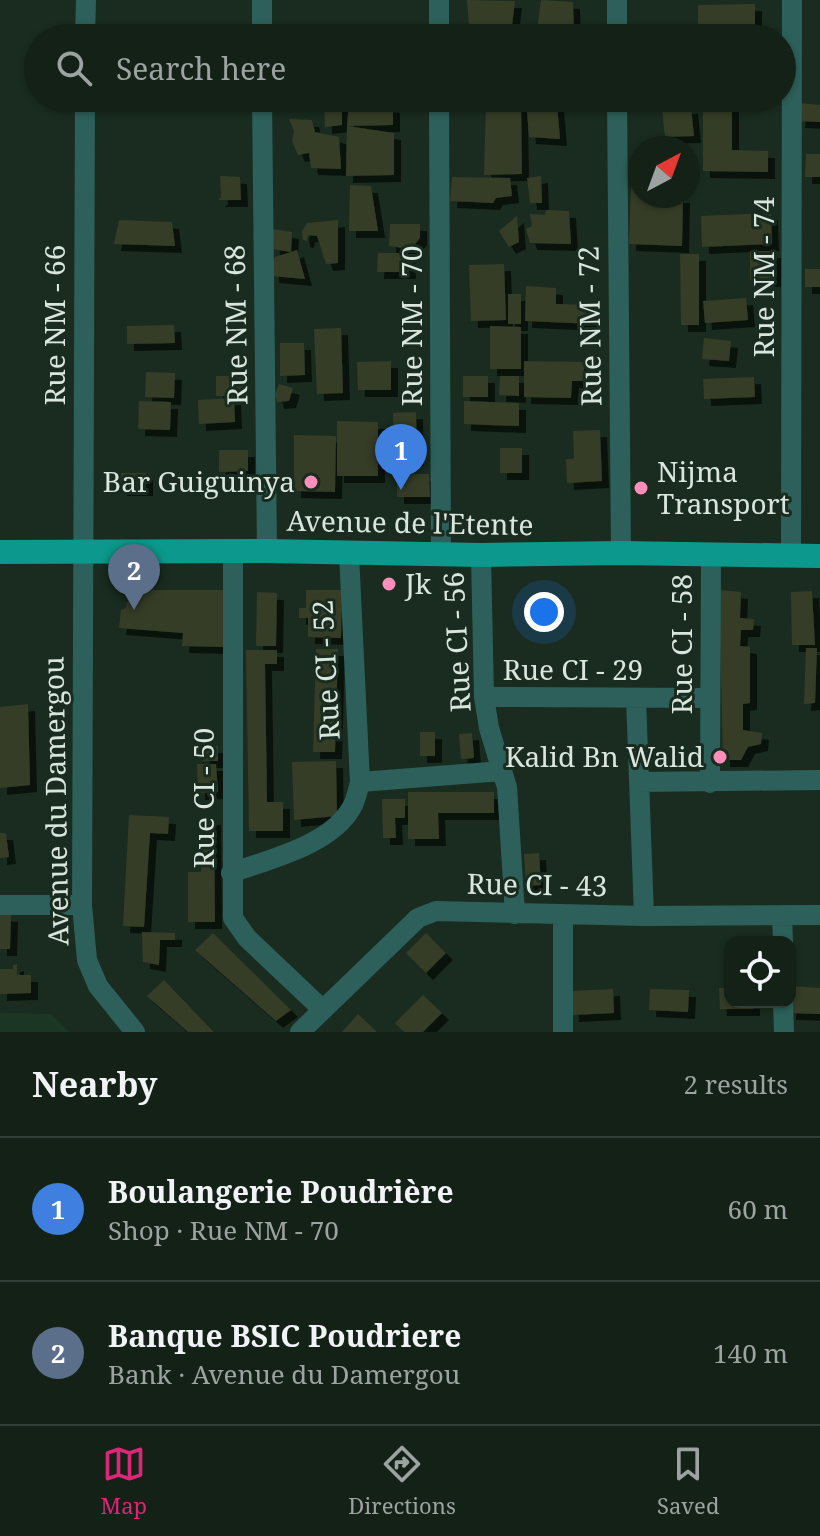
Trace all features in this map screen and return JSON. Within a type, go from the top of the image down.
[{"type":"main road","name":"Avenue de l'Etente","points":[[0,552],[820,556]]},
{"type":"street","points":[[85,24],[86,0]]},
{"type":"street","points":[[262,0],[262,24]]},
{"type":"street","points":[[439,0],[439,24]]},
{"type":"street","points":[[617,0],[617,24]]},
{"type":"street","name":"Rue NM - 74","points":[[792,0],[792,24]]},
{"type":"street","name":"Rue NM - 66","points":[[82,553],[85,112]]},
{"type":"street","name":"Rue NM - 68","points":[[262,112],[267,551]]},
{"type":"street","name":"Rue NM - 70","points":[[439,112],[441,554]]},
{"type":"street","name":"Rue NM - 72","points":[[617,112],[621,553]]},
{"type":"street","name":"Rue NM - 74","points":[[791,554],[792,112]]},
{"type":"street","name":"Rue CI - 50","points":[[233,551],[233,918],[237,927],[322,1009]]},
{"type":"street","name":"Avenue du Damergou","points":[[82,553],[82,905],[87,960],[98,986],[119,1016],[135,1032]]},
{"type":"street","name":"Rue CI - 52","points":[[349,554],[360,782]]},
{"type":"street","name":"Rue CI - 58","points":[[710,783],[711,554]]},
{"type":"street","name":"Rue CI - 56","points":[[481,555],[484,697],[489,728],[505,779],[515,914]]},
{"type":"street","name":"Rue CI - 29","points":[[484,697],[710,698]]},
{"type":"street","points":[[636,698],[644,916]]},
{"type":"street","points":[[231,873],[291,853],[324,834],[341,821],[353,806],[360,782],[505,779]]},
{"type":"street","points":[[639,782],[820,780]]},
{"type":"street","points":[[0,905],[82,905]]},
{"type":"street","name":"Rue CI - 43","points":[[300,1032],[418,918],[427,913],[820,915]]},
{"type":"street","points":[[563,914],[563,1032]]},
{"type":"street","points":[[782,915],[783,936]]},
{"type":"street","points":[[783,1008],[784,1032]]},
{"type":"shaded area","points":[[0,1013],[51,1014],[69,1032],[0,1032]]},
{"type":"building","points":[[467,0],[515,1],[512,24],[469,24]]},
{"type":"building","points":[[541,0],[573,2],[574,24],[538,24]]},
{"type":"building","points":[[755,4],[755,24],[698,24],[698,5]]},
{"type":"building","points":[[800,103],[820,105],[820,122],[798,121]]},
{"type":"building","points":[[324,112],[342,112],[342,125],[325,127]]},
{"type":"building","points":[[348,112],[393,112],[393,125],[347,126]]},
{"type":"building","points":[[486,112],[521,112],[522,174],[484,175]]},
{"type":"building","points":[[527,112],[558,112],[560,139],[529,137]]},
{"type":"building","points":[[662,112],[692,112],[694,136],[665,136]]},
{"type":"building","points":[[703,112],[732,112],[732,150],[768,151],[768,172],[703,171]]},
{"type":"building","points":[[289,119],[312,120],[315,132],[339,137],[341,169],[311,168],[309,153],[298,155],[292,141],[294,131]]},
{"type":"building","points":[[347,126],[394,133],[394,175],[346,176]]},
{"type":"building","points":[[806,154],[820,154],[820,177],[805,177]]},
{"type":"building","points":[[220,176],[240,177],[241,200],[218,200],[221,197]]},
{"type":"building","points":[[541,176],[542,203],[530,203],[527,178]]},
{"type":"building","points":[[452,177],[510,178],[512,196],[496,198],[493,203],[450,201]]},
{"type":"building","points":[[350,185],[371,186],[378,231],[349,231]]},
{"type":"building","points":[[630,208],[683,208],[682,246],[629,244]]},
{"type":"building","points":[[546,210],[569,211],[571,244],[530,243],[526,229],[532,226],[530,214],[545,215]]},
{"type":"building","points":[[771,213],[772,244],[702,247],[701,216]]},
{"type":"building","points":[[517,216],[519,242],[509,247],[499,231]]},
{"type":"building","points":[[119,220],[172,222],[175,246],[114,244]]},
{"type":"building","points":[[338,220],[338,263],[326,264],[317,236],[308,235],[307,241],[303,240],[302,231],[307,223]]},
{"type":"building","points":[[390,224],[420,224],[420,238],[411,249],[389,246]]},
{"type":"building","points":[[272,229],[292,232],[291,252],[273,249]]},
{"type":"building","points":[[297,250],[305,279],[272,276],[275,257]]},
{"type":"building","points":[[750,251],[774,251],[774,280],[750,280]]},
{"type":"building","points":[[378,253],[408,253],[409,272],[377,272]]},
{"type":"building","points":[[680,254],[699,254],[699,325],[681,325]]},
{"type":"building","points":[[504,264],[506,320],[471,321],[469,265]]},
{"type":"building","points":[[805,269],[820,269],[820,287],[805,287]]},
{"type":"building","points":[[526,286],[556,288],[556,304],[595,305],[594,324],[525,321]]},
{"type":"building","points":[[508,294],[521,294],[521,324],[508,324]]},
{"type":"building","points":[[746,298],[748,320],[705,323],[703,301]]},
{"type":"building","points":[[174,325],[175,343],[127,344],[127,326]]},
{"type":"building","points":[[490,326],[521,327],[521,369],[490,369]]},
{"type":"building","points":[[341,328],[343,393],[317,394],[314,329]]},
{"type":"building","points":[[704,338],[731,341],[729,361],[702,359]]},
{"type":"building","points":[[280,343],[304,343],[305,375],[280,376]]},
{"type":"building","points":[[391,361],[391,390],[358,390],[357,362]]},
{"type":"building","points":[[524,361],[584,362],[584,381],[572,381],[571,398],[524,397]]},
{"type":"building","points":[[146,372],[175,373],[174,398],[145,397]]},
{"type":"building","points":[[216,376],[242,376],[242,396],[216,396]]},
{"type":"building","points":[[463,376],[488,376],[488,397],[463,397]]},
{"type":"building","points":[[500,376],[519,376],[519,396],[499,395]]},
{"type":"building","points":[[754,377],[755,397],[704,399],[703,379]]},
{"type":"building","points":[[279,384],[293,388],[289,401],[277,402],[275,394]]},
{"type":"building","points":[[234,398],[235,422],[199,424],[198,400]]},
{"type":"building","points":[[139,401],[171,402],[170,430],[138,429]]},
{"type":"building","points":[[464,401],[519,403],[519,426],[464,424]]},
{"type":"building","points":[[416,412],[417,459],[394,459],[393,413]]},
{"type":"building","points":[[337,421],[378,422],[378,476],[337,476]]},
{"type":"building","points":[[600,430],[602,481],[567,483],[566,459],[574,459],[573,431]]},
{"type":"building","points":[[294,435],[336,436],[335,492],[294,491]]},
{"type":"building","points":[[500,448],[522,448],[522,473],[500,473]]},
{"type":"building","points":[[219,450],[248,450],[248,471],[219,472]]},
{"type":"building","points":[[120,473],[146,473],[146,489],[120,489]]},
{"type":"building","points":[[397,474],[429,474],[430,497],[397,497]]},
{"type":"building","points":[[144,590],[223,590],[223,647],[182,646],[183,633],[119,628],[121,610]]},
{"type":"building","points":[[306,590],[342,590],[341,638],[308,637],[308,618],[299,618],[299,608],[306,608]]},
{"type":"building","points":[[719,590],[741,592],[740,618],[754,619],[753,630],[741,630],[740,646],[750,647],[750,703],[743,704],[743,730],[762,733],[761,744],[748,747],[741,760],[723,760]]},
{"type":"building","points":[[812,591],[815,645],[792,645],[791,592]]},
{"type":"building","points":[[257,592],[277,593],[276,646],[256,646]]},
{"type":"building","points":[[806,648],[817,648],[815,703],[804,704]]},
{"type":"building","points":[[316,649],[338,649],[335,752],[313,752]]},
{"type":"building","points":[[246,650],[277,650],[277,664],[265,664],[267,802],[283,802],[283,831],[249,831]]},
{"type":"building","points":[[28,704],[30,785],[0,788],[0,707]]},
{"type":"building","points":[[420,732],[435,732],[435,756],[420,756]]},
{"type":"building","points":[[472,733],[474,758],[461,759],[459,734]]},
{"type":"building","points":[[202,746],[218,746],[218,761],[203,761]]},
{"type":"building","points":[[336,761],[337,816],[294,820],[292,762]]},
{"type":"building","points":[[197,764],[216,764],[218,792],[198,793]]},
{"type":"building","points":[[408,792],[494,792],[494,813],[438,813],[439,839],[408,839]]},
{"type":"building","points":[[382,799],[405,799],[405,818],[395,818],[396,838],[383,838]]},
{"type":"building","points":[[129,815],[169,817],[168,834],[150,833],[144,927],[123,926]]},
{"type":"building","points":[[200,818],[214,818],[215,922],[188,922],[188,872],[201,872]]},
{"type":"building","points":[[0,833],[6,833],[9,857],[0,858]]},
{"type":"building","points":[[539,853],[541,885],[526,886],[524,854]]},
{"type":"building","points":[[0,914],[11,915],[10,949],[0,949]]},
{"type":"building","points":[[142,932],[175,933],[175,940],[160,940],[159,965],[143,962]]},
{"type":"building","points":[[213,933],[291,1010],[276,1021],[195,950]]},
{"type":"building","points":[[426,933],[446,953],[426,973],[406,953]]},
{"type":"building","points":[[17,964],[17,975],[31,975],[31,993],[0,994],[0,969],[13,969],[13,965]]},
{"type":"building","points":[[164,980],[214,1032],[188,1032],[147,996]]},
{"type":"building","points":[[796,986],[820,988],[820,1014],[789,1013],[789,1008],[796,1008]]},
{"type":"building","points":[[719,988],[724,988],[724,1008],[753,1008],[753,1009],[720,1009]]},
{"type":"building","points":[[613,989],[614,1013],[572,1015],[571,991]]},
{"type":"building","points":[[650,989],[689,990],[688,1012],[649,1010]]},
{"type":"building","points":[[423,995],[442,1013],[423,1032],[404,1032],[395,1023]]},
{"type":"building","points":[[358,1014],[377,1032],[342,1032]]},
{"type":"place","name":"Bar Guiguinya","points":[[311,482]]},
{"type":"place","name":"Nijma Transport","points":[[641,488]]},
{"type":"place","name":"Boulangerie Poudrière","points":[[401,490]]},
{"type":"place","name":"Jk","points":[[389,584]]},
{"type":"place","name":"Banque BSIC Poudriere","points":[[134,610]]},
{"type":"place","name":"Kalid Bn Walid","points":[[720,757]]}]
